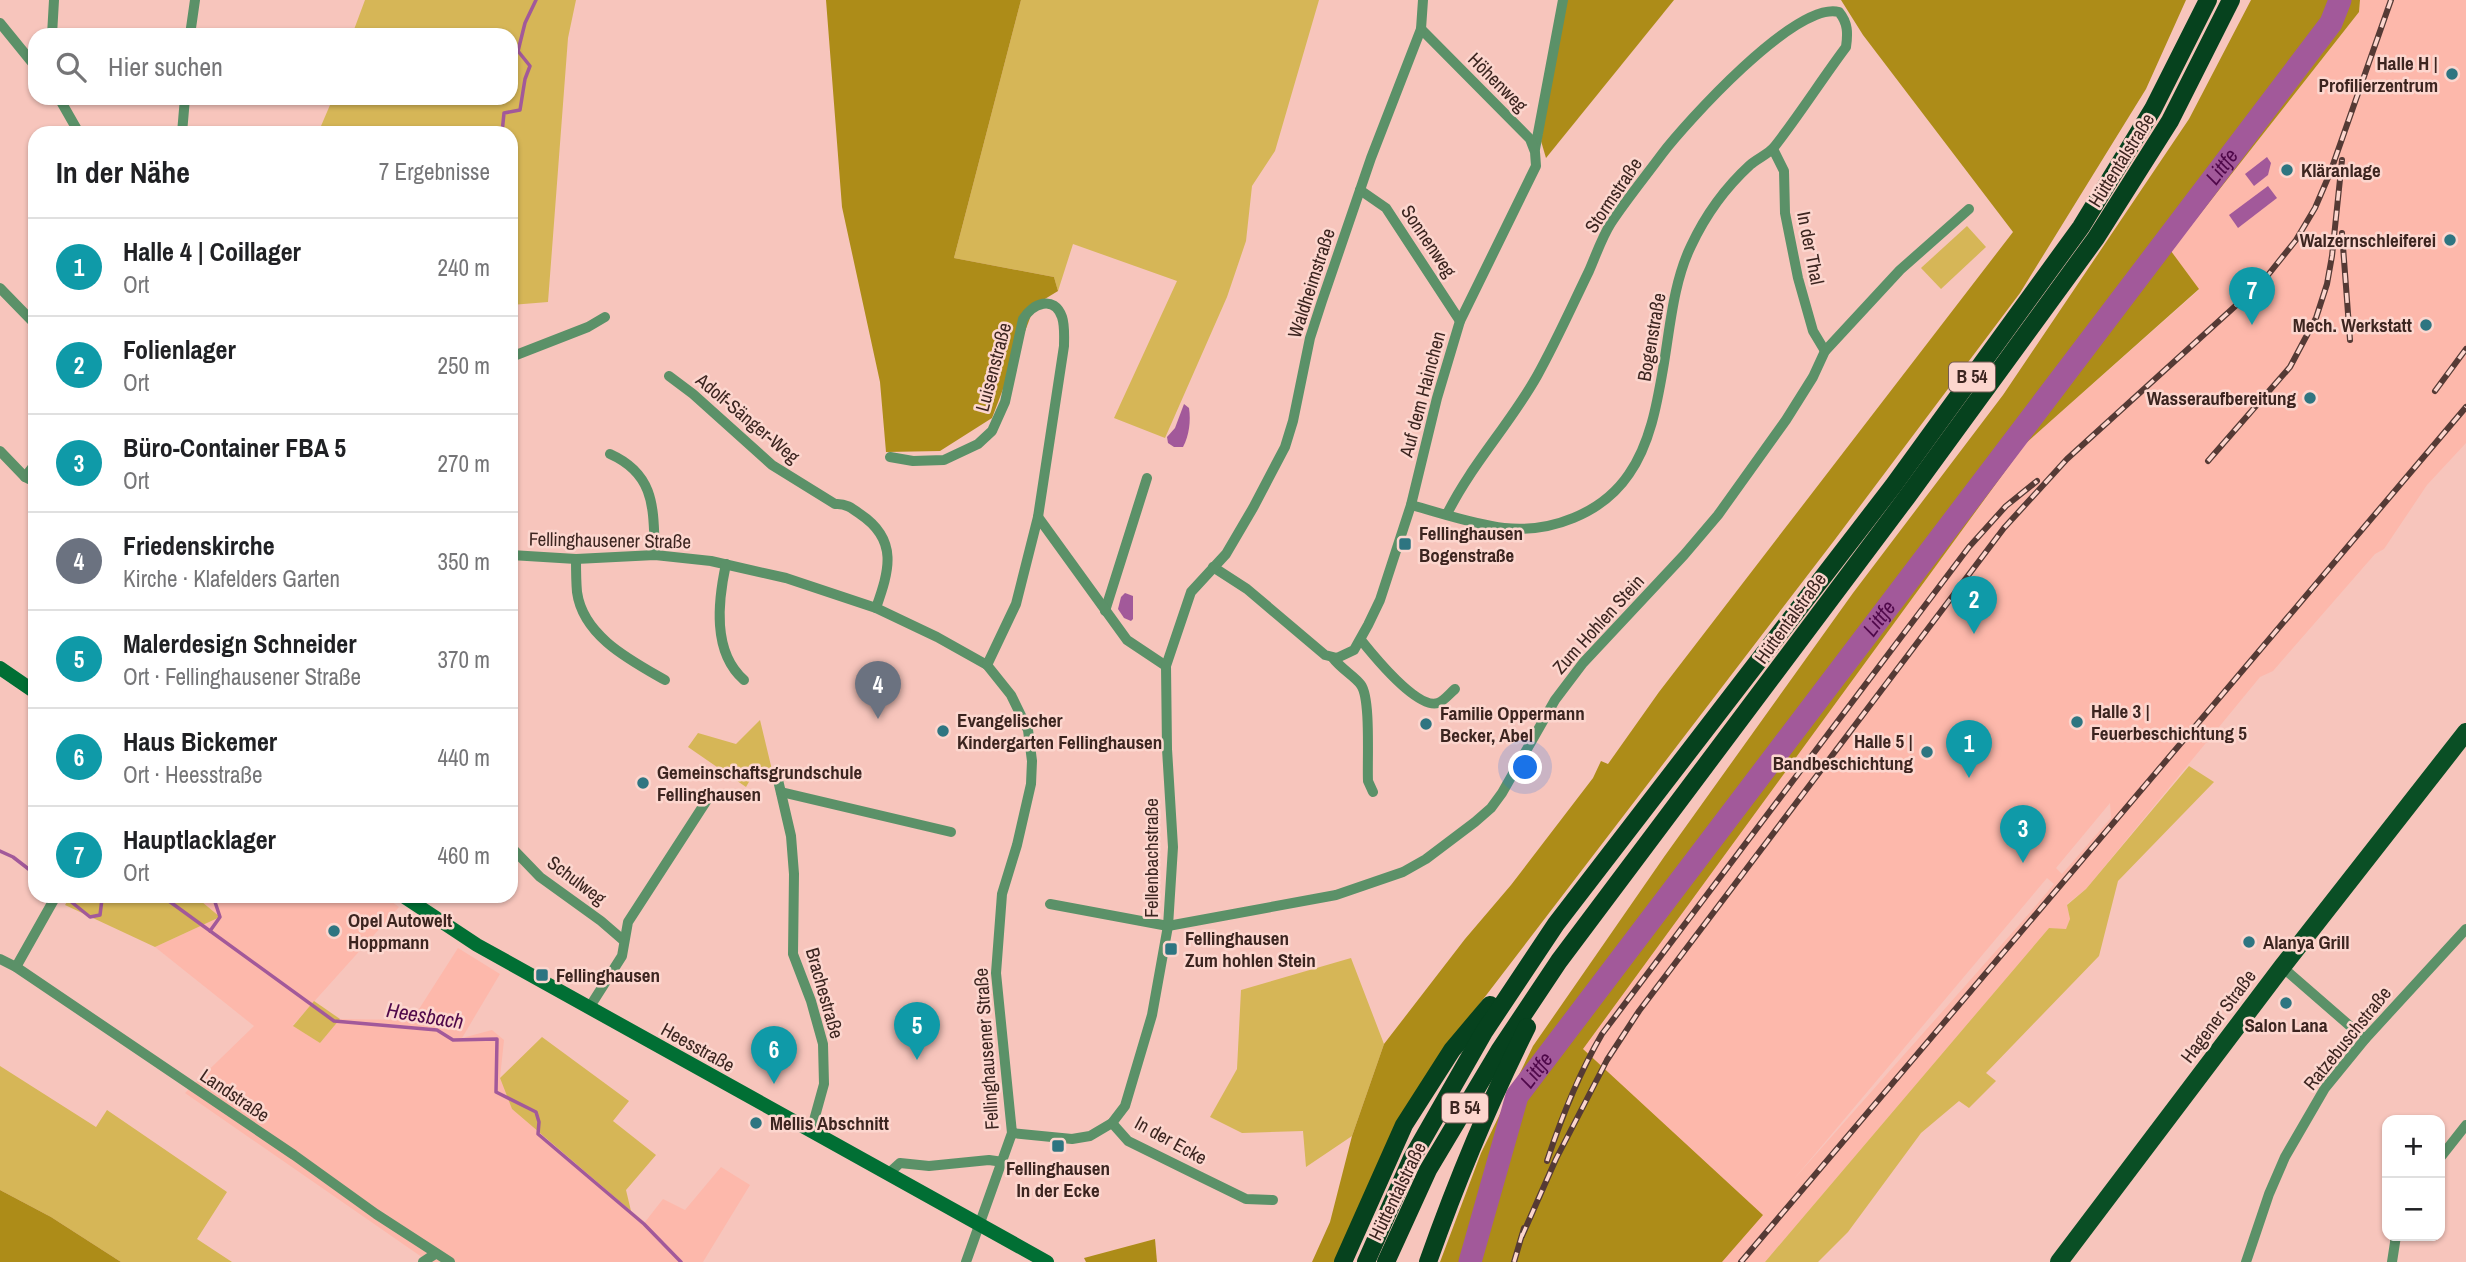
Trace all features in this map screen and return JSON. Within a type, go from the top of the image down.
[{"type":"highway","name":"Hüttentalstraße","points":[[1366,1262],[1412,1158],[1451,1088],[1484,1032],[1556,924],[1893,486],[2081,227],[2153,109],[2208,0]]},
{"type":"highway","name":"Hüttentalstraße","points":[[1386,1262],[1428,1170],[1499,1051],[1559,961],[1907,497],[2096,238],[2171,121],[2231,0]]},
{"type":"highway","points":[[1343,1262],[1404,1125],[1427,1086],[1452,1050],[1556,924]]},
{"type":"highway","points":[[1428,1262],[1479,1127],[1559,961]]},
{"type":"main road","points":[[0,668],[28,687]]},
{"type":"main road","name":"Hagener Straße","points":[[2066,1260],[2282,968],[2466,732]]},
{"type":"main road","name":"Heesstraße","points":[[413,903],[477,946],[1047,1262]]},
{"type":"street","points":[[52,28],[54,0]]},
{"type":"street","points":[[191,28],[195,0]]},
{"type":"street","name":"Waldheimstraße","points":[[1213,567],[1226,554],[1285,447],[1310,338],[1360,190],[1421,29],[1423,0]]},
{"type":"street","points":[[1535,152],[1563,0]]},
{"type":"street","name":"Bogenstraße","points":[[1411,505],[1504,528],[1530,528],[1564,522],[1583,514],[1606,498],[1629,474],[1644,444],[1653,417],[1678,284],[1690,248],[1709,213],[1735,179],[1773,149],[1846,47],[1848,34],[1845,20],[1836,9],[1812,3]]},
{"type":"street","points":[[0,23],[28,57]]},
{"type":"street","name":"Höhenweg","points":[[1421,29],[1530,139],[1535,152]]},
{"type":"street","name":"Stormstraße","points":[[1447,514],[1458,492],[1514,414],[1538,375],[1610,225],[1704,97],[1749,46]]},
{"type":"street","points":[[63,105],[75,126]]},
{"type":"street","points":[[183,126],[184,105]]},
{"type":"street","name":"In der Thal","points":[[1773,149],[1784,171],[1786,213],[1798,278],[1813,331],[1825,351]]},
{"type":"street","name":"Auf dem Hainchen","points":[[1361,640],[1380,600],[1411,505],[1437,398],[1460,321],[1536,166],[1535,152]]},
{"type":"street","name":"Sonnenweg","points":[[1360,190],[1386,208],[1460,321]]},
{"type":"street","name":"Zum Hohlen Stein","points":[[1168,926],[1336,895],[1383,880],[1426,859],[1491,808],[1555,699],[1583,663],[1684,555],[1717,515],[1786,420],[1813,377],[1825,351],[1899,270],[1969,209]]},
{"type":"street","points":[[0,288],[28,317]]},
{"type":"street","name":"Luisenstraße","points":[[890,457],[913,461],[944,460],[978,443],[992,431],[1005,402],[1023,319],[1029,310],[1041,303],[1052,304],[1063,319],[1064,346],[1038,517]]},
{"type":"street","points":[[518,354],[588,327],[605,317]]},
{"type":"street","name":"Adolf-Sänger-Weg","points":[[669,376],[772,465],[835,504],[842,503],[849,507],[873,524],[885,547],[888,573],[876,608]]},
{"type":"street","points":[[0,452],[28,477]]},
{"type":"street","points":[[610,454],[629,463],[647,488],[652,505],[655,555]]},
{"type":"street","points":[[1105,611],[1147,478]]},
{"type":"street","points":[[1038,517],[1127,640],[1166,666],[1191,592],[1213,567],[1247,589],[1325,655],[1333,658],[1342,670],[1361,685],[1366,701],[1368,781],[1373,792]]},
{"type":"street","points":[[987,666],[1016,604],[1038,517]]},
{"type":"street","name":"Fellinghausener Straße","points":[[518,555],[576,559],[655,555],[726,564],[786,578],[876,608],[937,637],[987,666],[1011,695],[1028,730],[1032,761],[1031,784],[1002,894],[996,973],[1012,1133],[979,1225]]},
{"type":"street","points":[[576,559],[577,594],[592,626],[605,641],[628,659],[665,680]]},
{"type":"street","points":[[726,564],[719,595],[723,638],[729,662],[744,680]]},
{"type":"street","points":[[1333,658],[1351,652],[1361,640],[1387,671],[1421,700],[1432,704],[1439,703],[1455,689]]},
{"type":"street","name":"Fellenbachstraße","points":[[1112,1123],[1125,1107],[1152,1014],[1168,926],[1173,847],[1166,666]]},
{"type":"street","name":"Brachestraße","points":[[811,1131],[824,1084],[823,1044],[793,954],[794,874],[791,836],[780,786],[951,832]]},
{"type":"street","points":[[589,1008],[622,956],[628,922],[706,800]]},
{"type":"street","name":"Schulweg","points":[[518,853],[540,877],[623,940]]},
{"type":"street","points":[[16,967],[52,903]]},
{"type":"street","points":[[1050,904],[1168,926]]},
{"type":"street","name":"Ratzebuschstraße","points":[[2246,1262],[2285,1157],[2325,1088],[2365,1039],[2466,929]]},
{"type":"street","name":"Landstraße","points":[[0,959],[16,967],[450,1262]]},
{"type":"street","points":[[2282,968],[2365,1039]]},
{"type":"street","name":"In der Ecke","points":[[1012,1133],[1072,1139],[1090,1136],[1112,1123],[1128,1141],[1201,1178],[1247,1199],[1273,1200]]},
{"type":"street","points":[[2445,1152],[2466,1125]]},
{"type":"street","points":[[888,1174],[900,1163],[929,1166],[989,1160],[1003,1162]]},
{"type":"street","points":[[966,1262],[970,1244],[979,1225]]},
{"type":"street","points":[[2392,1262],[2395,1241]]},
{"type":"street","points":[[423,1262],[435,1254]]},
{"type":"shaded area","points":[[365,0],[576,0],[568,38],[548,302],[518,304],[518,126],[321,126],[330,105],[518,105],[518,28],[355,28]]},
{"type":"shaded area","points":[[826,0],[1021,0],[954,258],[1054,277],[1058,291],[1035,305],[992,418],[940,451],[886,452],[880,382],[842,207]]},
{"type":"shaded area","points":[[1021,0],[1319,0],[1275,151],[1252,186],[1246,241],[1227,297],[1165,438],[1114,418],[1177,281],[1073,244],[1058,291],[1054,277],[954,258]]},
{"type":"shaded area","points":[[1566,0],[1674,0],[1546,158],[1541,141]]},
{"type":"shaded area","points":[[1841,0],[2186,0],[2146,89],[2020,293],[1432,1066],[1335,1262],[1312,1262],[1330,1222],[1352,1136],[1384,1044],[1465,939],[1511,885],[1593,778],[1601,761],[1608,764],[1659,692],[2013,232],[1863,35]]},
{"type":"shaded area","points":[[2251,0],[2360,0],[2359,12],[2171,251],[2199,289],[2025,444],[1583,1049],[1763,1215],[1722,1262],[1440,1262],[1481,1153],[1533,1046],[1853,593],[2003,395],[2189,119]]},
{"type":"shaded area","points":[[2360,0],[2466,0],[2466,443],[2427,485],[2384,549],[2375,554],[2273,671],[2260,677],[2086,889],[2067,904],[2070,919],[2066,930],[2049,928],[1765,1262],[1720,1262],[1582,1049],[2025,444],[2199,290],[2171,251],[2359,12]],"holes":[[[2110,803],[2111,818],[2062,874],[2056,868]],[[2047,878],[2054,884],[2034,908],[1794,1179]]]},
{"type":"shaded area","points":[[2267,157],[2271,163],[2268,175],[2254,186],[2245,174]]},
{"type":"shaded area","points":[[2268,186],[2277,198],[2238,228],[2229,215]]},
{"type":"shaded area","points":[[1967,226],[1986,247],[1941,289],[1921,268]]},
{"type":"shaded area","points":[[1184,404],[1189,408],[1188,433],[1183,447],[1174,447],[1168,443],[1167,437],[1175,428]]},
{"type":"shaded area","points":[[1125,593],[1133,596],[1131,621],[1124,618],[1118,609]]},
{"type":"shaded area","points":[[760,720],[773,774],[771,778],[750,780],[746,787],[688,747],[698,733],[736,744]]},
{"type":"shaded area","points":[[2189,766],[2214,782],[2118,881],[2099,956],[1986,1073],[1996,1081],[1969,1108],[1959,1101],[1921,1133],[1848,1232],[1818,1262],[1765,1262],[2049,928],[2066,929],[2070,919],[2067,905],[2086,889]]},
{"type":"shaded area","points":[[203,903],[394,903],[399,907],[293,1025],[320,1043],[340,1019],[412,1020],[458,948],[500,974],[462,1038],[492,1030],[504,1040],[500,1078],[512,1109],[631,1211],[645,1222],[663,1199],[685,1210],[721,1167],[750,1185],[703,1262],[429,1262],[185,1093],[254,1026],[155,947],[220,917]]},
{"type":"shaded area","points":[[203,903],[220,917],[155,947],[65,905]]},
{"type":"shaded area","points":[[1351,958],[1384,1044],[1352,1136],[1306,1167],[1303,1131],[1242,1133],[1210,1117],[1237,1069],[1241,990]]},
{"type":"shaded area","points":[[314,1001],[340,1019],[320,1043],[293,1026]]},
{"type":"shaded area","points":[[542,1037],[629,1101],[613,1121],[656,1155],[626,1190],[631,1211],[512,1109],[500,1078]]},
{"type":"shaded area","points":[[0,1066],[96,1127],[107,1110],[227,1192],[197,1239],[232,1262],[121,1262],[51,1217],[0,1190]]},
{"type":"shaded area","points":[[0,1190],[51,1217],[121,1262],[0,1262]]},
{"type":"shaded area","points":[[1155,1239],[1157,1262],[1086,1262],[1084,1258]]},
{"type":"waterway","points":[[518,51],[525,23],[536,0]]},
{"type":"waterway","name":"Littfe","points":[[1470,1262],[1517,1096],[2331,23],[2340,0]]},
{"type":"waterway","points":[[503,126],[504,113],[520,110],[530,66],[518,51]]},
{"type":"waterway","name":"Heesbach","points":[[0,851],[28,869]]},
{"type":"waterway","name":"Heesbach","points":[[73,903],[90,917],[100,915],[102,903]]},
{"type":"waterway","name":"Heesbach","points":[[172,903],[334,1021],[437,1030],[453,1040],[497,1039],[496,1092],[536,1112],[538,1134],[644,1224],[681,1262]]},
{"type":"waterway","points":[[210,931],[220,917],[215,903]]},
{"type":"railway","points":[[1522,1236],[1556,1159],[1607,1060],[1639,1011],[2004,528],[2067,459],[2264,280],[2296,240],[2315,208],[2330,173],[2391,0]]},
{"type":"railway","points":[[2208,461],[2290,367],[2316,318],[2327,284],[2332,256],[2342,160]]},
{"type":"railway","points":[[2342,233],[2350,340]]},
{"type":"railway","points":[[2435,391],[2466,349]]},
{"type":"railway","points":[[1741,1262],[2466,407]]},
{"type":"railway","points":[[1547,1161],[1571,1096],[1602,1034],[1969,547],[2006,506],[2037,481]]},
{"type":"railway","points":[[1514,1262],[1524,1228]]},
{"type":"place","name":"Halle H | Profilierzentrum","points":[[2452,74]]},
{"type":"place","name":"Kläranlage","points":[[2287,170]]},
{"type":"place","name":"Walzernschleiferei","points":[[2450,240]]},
{"type":"place","name":"Hauptlacklager","points":[[2252,325]]},
{"type":"place","name":"Mech. Werkstatt","points":[[2426,325]]},
{"type":"place","name":"Wasseraufbereitung","points":[[2310,398]]},
{"type":"place","name":"Fellinghausen Bogenstraße","points":[[1405,544]]},
{"type":"place","name":"Folienlager","points":[[1974,634]]},
{"type":"place","name":"Friedenskirche","points":[[878,719]]},
{"type":"place","name":"Halle 3 | Feuerbeschichtung 5","points":[[2077,722]]},
{"type":"place","name":"Familie Oppermann Becker, Abel","points":[[1426,724]]},
{"type":"place","name":"Evangelischer Kindergarten Fellinghausen","points":[[943,731]]},
{"type":"place","name":"Halle 5 | Bandbeschichtung","points":[[1927,752]]},
{"type":"place","name":"Halle 4 | Coillager","points":[[1969,778]]},
{"type":"place","name":"Gemeinschaftsgrundschule Fellinghausen","points":[[643,783]]},
{"type":"place","name":"Büro-Container FBA 5","points":[[2023,863]]},
{"type":"place","name":"Opel Autowelt Hoppmann","points":[[334,931]]},
{"type":"place","name":"Alanya Grill","points":[[2249,942]]},
{"type":"place","name":"Fellinghausen Zum hohlen Stein","points":[[1171,949]]},
{"type":"place","name":"Fellinghausen","points":[[542,975]]},
{"type":"place","name":"Salon Lana","points":[[2286,1003]]},
{"type":"place","name":"Malerdesign Schneider","points":[[917,1060]]},
{"type":"place","name":"Haus Bickemer","points":[[774,1084]]},
{"type":"place","name":"Mellis Abschnitt","points":[[756,1123]]},
{"type":"place","name":"Fellinghausen In der Ecke","points":[[1058,1146]]}]
